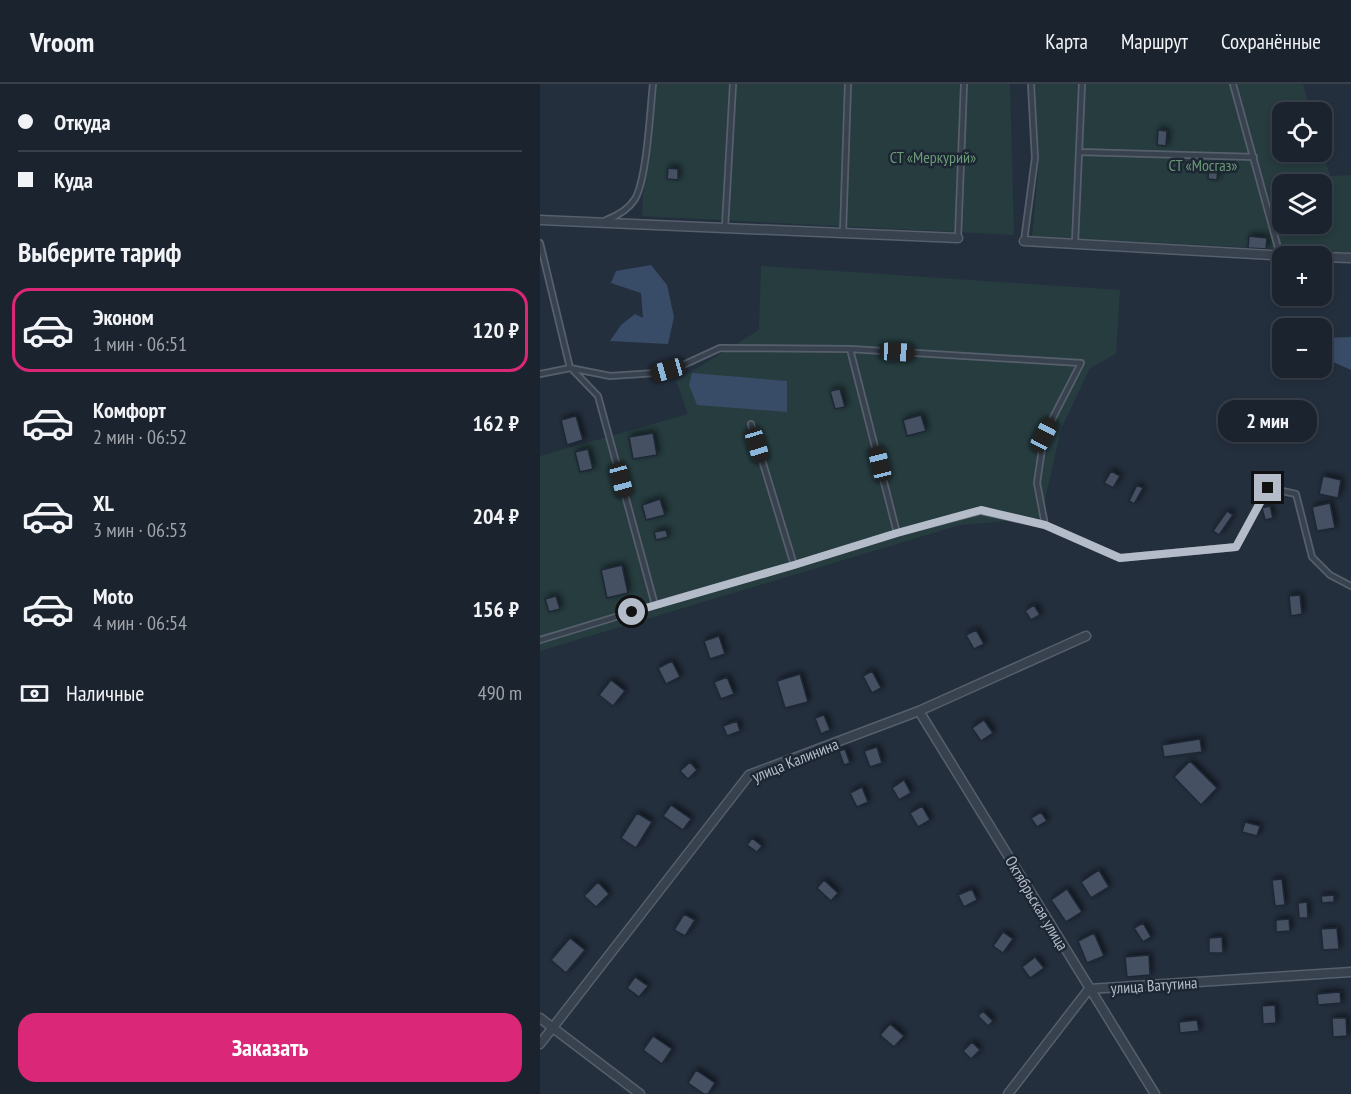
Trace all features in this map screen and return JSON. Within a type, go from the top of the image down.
[{"type":"street","points":[[540,219],[958,238]]},
{"type":"street","points":[[1024,241],[1272,255]]},
{"type":"street","points":[[1332,257],[1351,258]]},
{"type":"street","name":"улица Калинина","points":[[540,1044],[554,1029],[749,775],[919,711],[1086,636]]},
{"type":"street","name":"Октябрьская улица","points":[[919,711],[1155,1094]]},
{"type":"street","name":"улица Ватутина","points":[[1008,1094],[1089,989],[1351,972]]},
{"type":"street","points":[[540,1018],[640,1094]]},
{"type":"lane","points":[[603,222],[622,214],[635,199],[643,176],[653,84]]},
{"type":"lane","points":[[725,227],[733,84]]},
{"type":"lane","points":[[843,233],[848,84]]},
{"type":"lane","points":[[958,238],[964,84]]},
{"type":"lane","points":[[1024,241],[1035,158],[1030,84]]},
{"type":"lane","points":[[1075,244],[1082,84]]},
{"type":"lane","points":[[1233,84],[1281,246]]},
{"type":"lane","points":[[1079,152],[1254,157]]},
{"type":"lane","points":[[540,243],[570,368],[598,396],[655,605]]},
{"type":"lane","points":[[540,374],[570,368],[610,376],[656,373],[681,366],[720,348],[850,349],[1081,363],[1044,435],[1037,483],[1045,525]]},
{"type":"lane","points":[[850,349],[897,533]]},
{"type":"lane","points":[[750,424],[794,565]]},
{"type":"lane","points":[[540,640],[981,510],[1045,525],[1120,558],[1236,547],[1268,488],[1296,494],[1312,557],[1329,575],[1351,586]]},
{"type":"green space","name":"СТ «Меркурий»","points":[[649,84],[1010,84],[1014,235],[642,216]]},
{"type":"green space","name":"СТ «Мосгаз»","points":[[1035,84],[1303,84],[1308,102],[1272,102],[1272,162],[1326,162],[1329,174],[1272,174],[1272,234],[1332,234],[1332,176],[1351,175],[1351,253],[1332,252],[1332,246],[1272,246],[1272,249],[1032,236],[1039,160]]},
{"type":"green space","points":[[761,266],[1120,290],[1116,354],[1090,368],[1061,429],[1041,518],[960,525],[540,651],[540,456],[688,414],[676,381],[759,330]]},
{"type":"water","points":[[651,265],[667,285],[674,317],[668,344],[610,341],[621,325],[635,314],[643,318],[641,293],[611,283],[616,271]]},
{"type":"water","points":[[1351,337],[1351,370],[1332,361],[1332,338]]},
{"type":"water","points":[[692,373],[787,381],[787,412],[697,405],[689,385]]},
{"type":"building","points":[[1158,130],[1167,131],[1166,146],[1157,145]]},
{"type":"building","points":[[1209,166],[1218,167],[1217,180],[1208,179]]},
{"type":"building","points":[[668,168],[678,169],[678,180],[667,179]]},
{"type":"building","points":[[1249,236],[1267,238],[1266,249],[1248,248]]},
{"type":"building","points":[[840,389],[845,407],[835,409],[830,391]]},
{"type":"building","points":[[921,415],[926,431],[907,436],[903,420]]},
{"type":"building","points":[[576,416],[583,440],[567,445],[561,420]]},
{"type":"building","points":[[653,433],[657,455],[633,459],[629,437]]},
{"type":"building","points":[[588,449],[593,469],[580,472],[575,452]]},
{"type":"building","points":[[1111,471],[1120,476],[1113,488],[1104,483]]},
{"type":"building","points":[[1323,476],[1341,480],[1338,498],[1319,494]]},
{"type":"building","points":[[1137,485],[1143,488],[1134,504],[1129,501]]},
{"type":"building","points":[[660,499],[665,515],[646,520],[642,505]]},
{"type":"building","points":[[1330,503],[1335,528],[1317,531],[1312,507]]},
{"type":"building","points":[[1270,506],[1273,518],[1265,520],[1262,508]]},
{"type":"building","points":[[1227,511],[1233,515],[1219,535],[1213,531]]},
{"type":"building","points":[[666,530],[668,537],[656,540],[654,532]]},
{"type":"building","points":[[622,565],[628,593],[607,598],[601,570]]},
{"type":"building","points":[[1300,595],[1302,614],[1291,616],[1289,596]]},
{"type":"building","points":[[556,596],[560,609],[549,612],[545,599]]},
{"type":"building","points":[[1034,605],[1040,615],[1031,620],[1025,611]]},
{"type":"building","points":[[976,630],[984,644],[974,649],[966,635]]},
{"type":"building","points":[[719,636],[725,654],[710,659],[704,641]]},
{"type":"building","points":[[672,661],[680,677],[666,684],[658,668]]},
{"type":"building","points":[[872,671],[881,688],[872,693],[863,676]]},
{"type":"building","points":[[800,674],[808,702],[785,708],[777,681]]},
{"type":"building","points":[[727,677],[734,694],[721,699],[714,682]]},
{"type":"building","points":[[611,680],[625,691],[613,706],[599,695]]},
{"type":"building","points":[[824,715],[830,730],[821,734],[815,718]]},
{"type":"building","points":[[984,720],[993,733],[981,741],[972,728]]},
{"type":"building","points":[[737,721],[740,731],[727,736],[723,726]]},
{"type":"building","points":[[1200,739],[1202,752],[1164,757],[1162,745]]},
{"type":"building","points":[[877,747],[882,763],[870,767],[864,751]]},
{"type":"building","points":[[845,749],[850,763],[844,765],[839,751]]},
{"type":"building","points":[[1190,761],[1217,788],[1201,805],[1174,777]]},
{"type":"building","points":[[690,762],[697,770],[688,779],[680,771]]},
{"type":"building","points":[[904,780],[911,793],[899,800],[892,788]]},
{"type":"building","points":[[862,787],[868,802],[857,807],[850,793]]},
{"type":"building","points":[[671,805],[691,819],[683,830],[663,816]]},
{"type":"building","points":[[922,806],[930,820],[918,827],[910,813]]},
{"type":"building","points":[[1041,812],[1047,821],[1037,827],[1031,818]]},
{"type":"building","points":[[637,813],[652,822],[636,848],[621,838]]},
{"type":"building","points":[[1245,822],[1260,826],[1257,836],[1242,832]]},
{"type":"building","points":[[752,838],[762,846],[757,852],[747,845]]},
{"type":"building","points":[[1099,870],[1109,887],[1091,898],[1081,882]]},
{"type":"building","points":[[1282,879],[1285,905],[1275,906],[1272,880]]},
{"type":"building","points":[[824,880],[838,893],[831,901],[817,888]]},
{"type":"building","points":[[598,882],[609,894],[596,907],[584,896]]},
{"type":"building","points":[[972,889],[977,900],[964,907],[958,895]]},
{"type":"building","points":[[1067,889],[1082,912],[1066,922],[1051,900]]},
{"type":"building","points":[[1334,895],[1334,902],[1322,903],[1321,896]]},
{"type":"building","points":[[1307,902],[1308,918],[1299,918],[1298,903]]},
{"type":"building","points":[[684,914],[695,920],[685,936],[674,930]]},
{"type":"building","points":[[1289,919],[1290,931],[1276,932],[1276,920]]},
{"type":"building","points":[[1143,923],[1151,937],[1143,942],[1134,928]]},
{"type":"building","points":[[1337,928],[1339,949],[1323,950],[1321,929]]},
{"type":"building","points":[[1003,932],[1013,939],[1003,953],[993,946]]},
{"type":"building","points":[[1094,933],[1104,956],[1087,963],[1078,941]]},
{"type":"building","points":[[1222,937],[1223,953],[1209,953],[1209,938]]},
{"type":"building","points":[[570,938],[585,950],[566,973],[551,960]]},
{"type":"building","points":[[1149,955],[1150,975],[1127,977],[1125,957]]},
{"type":"building","points":[[1035,957],[1044,968],[1030,978],[1022,967]]},
{"type":"building","points":[[635,977],[648,986],[639,997],[627,988]]},
{"type":"building","points":[[1340,992],[1341,1003],[1318,1005],[1317,994]]},
{"type":"building","points":[[1275,1005],[1276,1023],[1263,1024],[1262,1006]]},
{"type":"building","points":[[983,1011],[993,1021],[988,1026],[978,1016]]},
{"type":"building","points":[[1332,1018],[1346,1018],[1347,1036],[1333,1037]]},
{"type":"building","points":[[1197,1020],[1199,1031],[1180,1033],[1179,1022]]},
{"type":"building","points":[[890,1024],[904,1036],[894,1047],[880,1035]]},
{"type":"building","points":[[653,1036],[672,1049],[662,1064],[643,1050]]},
{"type":"building","points":[[972,1042],[980,1050],[971,1059],[963,1051]]},
{"type":"building","points":[[696,1070],[715,1083],[708,1094],[704,1094],[688,1083]]},
{"type":"route","points":[[632,612],[981,510],[1045,525],[1120,558],[1236,547],[1268,488]]}]
